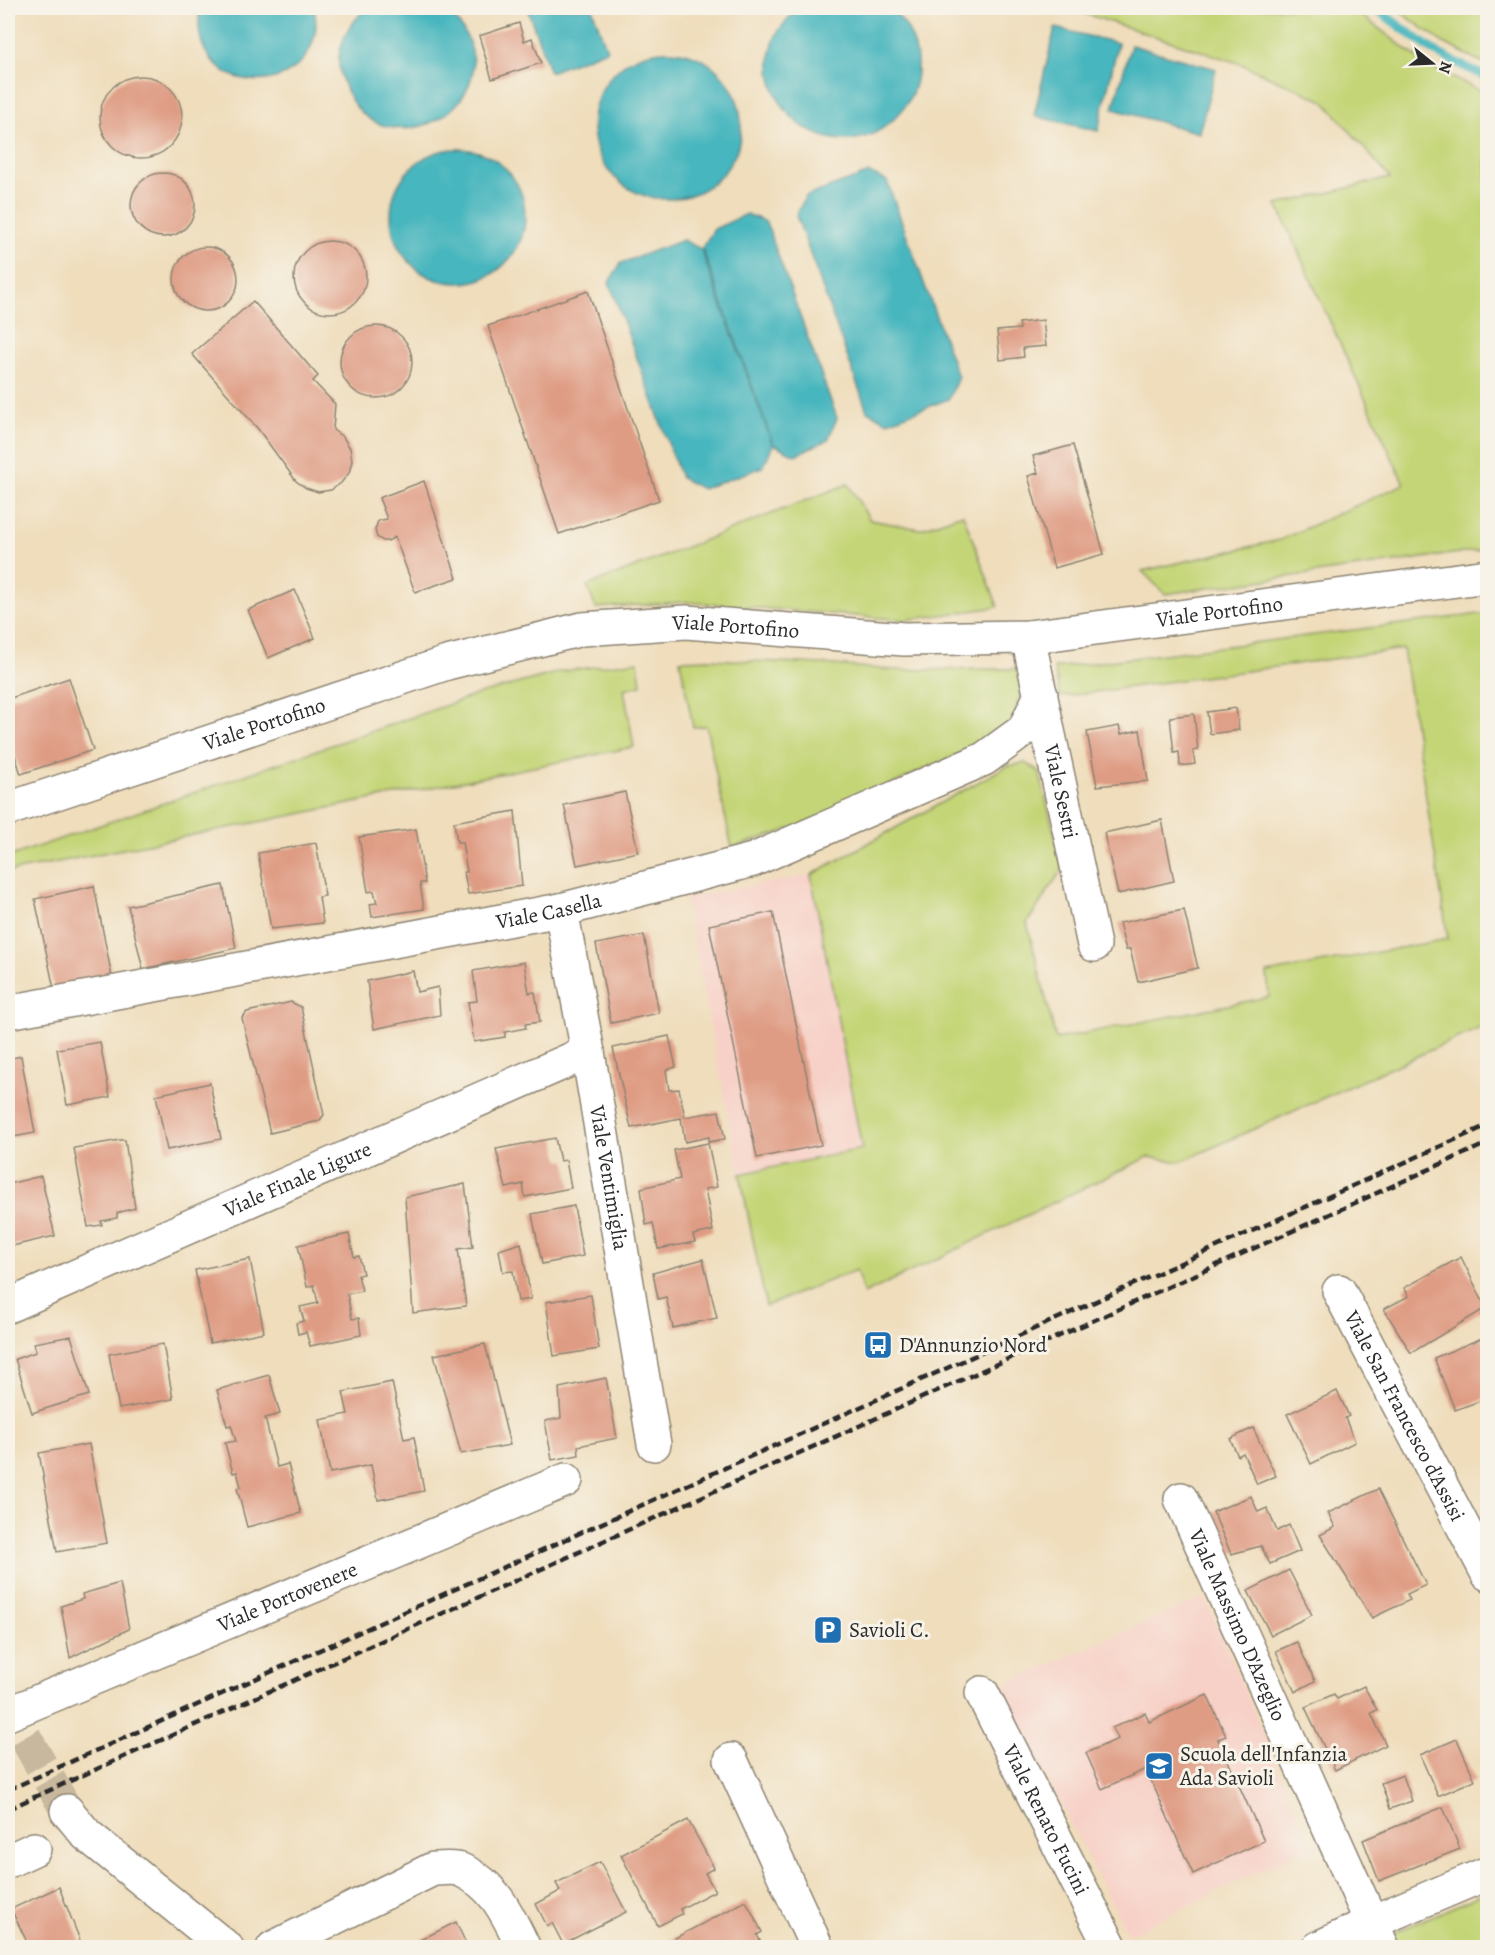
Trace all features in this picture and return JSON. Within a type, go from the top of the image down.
[{"type":"street","name":"Viale Portofino","points":[[8,809],[447,663],[582,629],[686,622],[904,639],[1028,637],[1488,576]]},
{"type":"street","name":"Viale Sestri","points":[[1028,637],[1094,945]]},
{"type":"street","name":"Viale Casella","points":[[8,1012],[561,910],[753,860],[984,759],[1024,730],[1041,695]]},
{"type":"street","name":"Viale Ventimiglia","points":[[561,910],[588,1052],[654,1444]]},
{"type":"street","name":"Viale Finale Ligure","points":[[8,1306],[588,1052]]},
{"type":"street","name":"Viale San Francesco d'Assisi","points":[[1339,1291],[1488,1574]]},
{"type":"street","name":"Viale Portovenere","points":[[14,1715],[566,1480]]},
{"type":"street","name":"Viale Massimo D'Azeglio","points":[[1181,1499],[1377,1935]]},
{"type":"street","name":"Viale Renato Fucini","points":[[982,1693],[1111,1947]]},
{"type":"street","points":[[731,1760],[817,1947]]},
{"type":"street","points":[[67,1811],[87,1835],[227,1947]]},
{"type":"street","points":[[273,1947],[433,1869],[459,1869],[482,1883],[500,1900],[524,1947]]},
{"type":"street","points":[[1318,1947],[1377,1935],[1488,1873]]},
{"type":"shaded area","points":[[811,875],[862,1149],[740,1174],[685,898]]},
{"type":"shaded area","name":"Scuola dell'Infanzia Ada Savioli","points":[[1205,1597],[1311,1846],[1128,1935],[999,1686]]},
{"type":"green space","points":[[1067,8],[1345,8],[1361,15],[1427,65],[1487,94],[1487,549],[1165,594],[1142,571],[1280,540],[1404,484],[1277,205],[1390,178],[1324,101],[1241,64]]},
{"type":"green space","points":[[1395,8],[1487,8],[1487,65],[1442,42]]},
{"type":"green space","points":[[848,484],[870,520],[920,529],[963,514],[998,607],[905,620],[686,602],[596,608],[587,586]]},
{"type":"green space","points":[[1487,613],[1487,1025],[1180,1162],[1148,1157],[864,1294],[856,1270],[766,1306],[740,1174],[862,1149],[811,875],[1007,766],[1025,763],[1039,771],[1063,868],[1027,923],[1056,1039],[1269,997],[1267,973],[1448,939],[1403,649],[1060,697],[1054,668]]},
{"type":"green space","points":[[708,659],[893,670],[1016,669],[1021,689],[1013,721],[977,746],[799,826],[732,848],[706,726],[693,727],[680,660]]},
{"type":"green space","points":[[638,661],[641,685],[624,689],[634,747],[8,872],[8,857],[476,695],[563,671]]},
{"type":"green space","points":[[1487,1892],[1487,1947],[1397,1947],[1391,1934]]},
{"type":"water","points":[[200,8],[314,8],[316,26],[308,52],[293,69],[272,79],[250,80],[228,73],[211,59],[200,37]]},
{"type":"water","points":[[367,8],[445,8],[469,41],[473,72],[462,98],[440,118],[413,128],[384,126],[359,109],[341,76],[339,57],[348,30]]},
{"type":"water","points":[[527,8],[592,8],[607,50],[550,72]]},
{"type":"water","points":[[799,8],[889,8],[902,21],[914,45],[917,72],[910,98],[893,120],[871,135],[847,140],[824,137],[804,127],[786,111],[775,90],[770,66],[776,35]]},
{"type":"water","points":[[1055,28],[1118,43],[1098,131],[1034,116]]},
{"type":"water","points":[[1131,45],[1216,69],[1199,133],[1113,109]]},
{"type":"water","points":[[667,51],[695,57],[719,73],[735,97],[741,125],[735,153],[719,177],[695,193],[667,199],[639,193],[615,177],[599,153],[593,125],[599,97],[615,73],[639,57]]},
{"type":"water","points":[[458,149],[483,154],[505,169],[520,191],[525,216],[520,241],[505,263],[483,278],[458,283],[433,278],[411,263],[396,241],[391,216],[396,191],[411,169],[433,154]]},
{"type":"water","points":[[869,173],[887,181],[958,377],[949,399],[888,422],[867,411],[796,215],[806,196]]},
{"type":"water","points":[[747,214],[766,222],[837,418],[828,440],[795,455],[773,444],[702,248],[714,229]]},
{"type":"water","points":[[683,240],[701,249],[773,445],[763,467],[702,489],[681,478],[609,282],[621,263]]},
{"type":"building","points":[[519,23],[524,41],[532,38],[541,63],[492,79],[479,36]]},
{"type":"building","points":[[133,76],[149,76],[164,83],[175,94],[182,109],[179,133],[170,146],[149,158],[133,158],[118,151],[107,140],[100,125],[100,109],[107,94],[118,83]]},
{"type":"building","points":[[163,173],[181,179],[189,187],[195,205],[189,223],[181,231],[163,237],[145,231],[137,223],[131,205],[137,187],[145,179]]},
{"type":"building","points":[[337,241],[356,251],[364,263],[366,277],[364,291],[356,303],[344,311],[323,313],[304,303],[296,291],[294,270],[304,251],[316,243]]},
{"type":"building","points":[[206,247],[224,253],[232,261],[238,279],[232,297],[224,305],[206,311],[188,305],[180,297],[174,279],[180,261],[188,253]]},
{"type":"building","points":[[588,291],[659,500],[559,534],[488,326]]},
{"type":"building","points":[[253,301],[318,376],[313,381],[335,404],[333,430],[343,437],[350,448],[352,461],[349,473],[331,490],[318,492],[296,481],[258,429],[192,354]]},
{"type":"building","points":[[1043,320],[1046,346],[1023,348],[1024,357],[1000,360],[997,331],[1020,329],[1019,323]]},
{"type":"building","points":[[383,326],[402,336],[410,348],[412,362],[410,376],[402,388],[390,396],[369,398],[350,388],[342,376],[340,355],[350,336],[362,328]]},
{"type":"building","points":[[1073,445],[1104,554],[1054,568],[1028,476],[1038,473],[1033,456]]},
{"type":"building","points":[[424,481],[457,578],[415,592],[395,537],[383,541],[377,537],[375,530],[378,521],[387,519],[379,498]]},
{"type":"building","points":[[295,590],[315,638],[268,658],[248,610]]},
{"type":"building","points":[[69,678],[93,750],[21,774],[8,734],[8,699]]},
{"type":"building","points":[[1236,708],[1239,730],[1210,734],[1207,712]]},
{"type":"building","points":[[1194,714],[1198,750],[1193,751],[1195,764],[1180,766],[1179,752],[1174,753],[1170,717]]},
{"type":"building","points":[[1119,726],[1121,734],[1140,730],[1148,781],[1097,786],[1087,732]]},
{"type":"building","points":[[625,792],[638,852],[577,865],[564,805]]},
{"type":"building","points":[[515,811],[522,886],[468,894],[462,842],[457,842],[454,822]]},
{"type":"building","points":[[1162,820],[1174,881],[1118,894],[1104,833]]},
{"type":"building","points":[[416,829],[425,883],[420,883],[424,909],[372,917],[370,904],[377,903],[374,891],[368,892],[359,837]]},
{"type":"building","points":[[316,843],[325,896],[319,897],[323,923],[271,929],[258,853]]},
{"type":"building","points":[[223,885],[236,948],[143,969],[128,906]]},
{"type":"building","points":[[94,886],[112,977],[54,989],[35,899]]},
{"type":"building","points":[[1184,910],[1198,968],[1138,982],[1130,949],[1126,950],[1119,923]]},
{"type":"building","points":[[773,912],[821,1145],[757,1158],[709,925]]},
{"type":"building","points":[[644,935],[659,1013],[611,1023],[596,944]]},
{"type":"building","points":[[524,962],[529,993],[535,992],[540,1022],[525,1024],[526,1028],[505,1032],[505,1037],[474,1042],[468,1002],[477,1001],[473,971]]},
{"type":"building","points":[[413,971],[417,992],[438,987],[440,1015],[374,1029],[367,981]]},
{"type":"building","points":[[291,1002],[301,1007],[324,1115],[319,1121],[270,1133],[242,1018],[247,1012]]},
{"type":"building","points":[[669,1036],[676,1067],[666,1070],[669,1090],[679,1089],[685,1117],[719,1111],[725,1139],[709,1142],[709,1137],[685,1142],[681,1118],[631,1128],[613,1048]]},
{"type":"building","points":[[100,1042],[110,1097],[67,1105],[57,1049]]},
{"type":"building","points":[[21,1056],[35,1133],[8,1138],[8,1059]]},
{"type":"building","points":[[210,1083],[221,1139],[167,1150],[156,1095]]},
{"type":"building","points":[[555,1138],[560,1161],[566,1160],[571,1188],[525,1197],[523,1184],[506,1188],[496,1149]]},
{"type":"building","points":[[125,1140],[135,1208],[117,1213],[117,1218],[101,1221],[102,1225],[88,1227],[74,1148]]},
{"type":"building","points":[[708,1143],[717,1187],[705,1189],[713,1231],[693,1235],[695,1242],[658,1249],[653,1223],[646,1225],[641,1188],[680,1179],[674,1150]]},
{"type":"building","points":[[41,1176],[55,1236],[8,1247],[8,1184]]},
{"type":"building","points":[[465,1184],[473,1247],[458,1249],[466,1306],[413,1313],[405,1197]]},
{"type":"building","points":[[574,1206],[583,1256],[542,1264],[532,1214]]},
{"type":"building","points":[[349,1234],[354,1257],[359,1256],[363,1274],[358,1275],[362,1291],[347,1294],[352,1319],[359,1318],[361,1335],[310,1346],[306,1332],[298,1334],[296,1323],[304,1321],[300,1307],[318,1303],[314,1285],[307,1287],[298,1245]]},
{"type":"building","points":[[521,1243],[531,1299],[518,1301],[513,1271],[503,1272],[499,1250]]},
{"type":"building","points":[[1461,1257],[1486,1308],[1411,1353],[1384,1309],[1409,1296],[1404,1288]]},
{"type":"building","points":[[250,1259],[264,1332],[210,1343],[195,1270]]},
{"type":"building","points":[[703,1259],[717,1318],[673,1328],[666,1297],[658,1299],[653,1273]]},
{"type":"building","points":[[591,1295],[599,1349],[554,1356],[546,1302]]},
{"type":"building","points":[[71,1336],[89,1395],[32,1413],[15,1359],[36,1352],[34,1343]]},
{"type":"building","points":[[1482,1338],[1488,1351],[1488,1398],[1455,1410],[1434,1358]]},
{"type":"building","points":[[163,1344],[173,1399],[119,1409],[109,1354]]},
{"type":"building","points":[[485,1344],[510,1445],[461,1454],[434,1355]]},
{"type":"building","points":[[269,1375],[280,1414],[265,1418],[277,1467],[288,1464],[301,1513],[247,1527],[237,1488],[241,1487],[237,1472],[233,1473],[225,1443],[236,1441],[231,1425],[227,1426],[217,1390]]},
{"type":"building","points":[[606,1378],[617,1438],[578,1446],[579,1455],[552,1460],[545,1421],[561,1418],[559,1388]]},
{"type":"building","points":[[392,1382],[404,1439],[414,1437],[424,1491],[378,1500],[371,1465],[330,1473],[320,1420],[348,1414],[343,1392]]},
{"type":"building","points":[[1337,1391],[1349,1416],[1345,1418],[1355,1442],[1311,1464],[1287,1414]]},
{"type":"building","points":[[1253,1428],[1276,1476],[1257,1484],[1243,1453],[1238,1456],[1230,1439]]},
{"type":"building","points":[[89,1444],[107,1543],[57,1552],[39,1453]]},
{"type":"building","points":[[1378,1489],[1426,1585],[1407,1594],[1410,1600],[1372,1618],[1320,1535],[1335,1527],[1328,1513]]},
{"type":"building","points":[[1251,1496],[1258,1512],[1267,1508],[1277,1531],[1289,1525],[1300,1551],[1270,1564],[1261,1546],[1231,1554],[1213,1512]]},
{"type":"building","points":[[1289,1570],[1312,1615],[1271,1635],[1248,1591]]},
{"type":"building","points":[[120,1583],[129,1629],[70,1658],[61,1606],[83,1599],[82,1594]]},
{"type":"building","points":[[1297,1642],[1315,1681],[1295,1692],[1276,1651]]},
{"type":"building","points":[[1364,1686],[1377,1710],[1371,1713],[1386,1745],[1335,1770],[1305,1707],[1334,1694],[1337,1699]]},
{"type":"building","points":[[1207,1695],[1226,1736],[1218,1739],[1264,1841],[1193,1874],[1146,1769],[1102,1789],[1086,1753],[1118,1739],[1112,1728],[1145,1713],[1149,1722]]},
{"type":"building","points":[[1457,1739],[1475,1780],[1438,1796],[1420,1755]]},
{"type":"building","points":[[1403,1775],[1412,1801],[1390,1809],[1381,1783]]},
{"type":"building","points":[[1443,1807],[1460,1849],[1379,1881],[1363,1840]]},
{"type":"building","points":[[688,1820],[714,1868],[705,1873],[715,1891],[680,1909],[682,1914],[658,1926],[621,1855]]},
{"type":"building","points":[[600,1862],[626,1912],[563,1944],[552,1923],[547,1926],[536,1904],[560,1891],[556,1883]]},
{"type":"building","points":[[59,1887],[83,1948],[30,1948],[11,1909]]},
{"type":"building","points":[[746,1901],[762,1932],[757,1935],[764,1948],[669,1948],[667,1942]]},
{"type":"building","points":[[456,1922],[468,1948],[405,1948],[418,1941]]},
{"type":"waterway","points":[[1375,8],[1435,52],[1488,78]]},
{"type":"tunnel","points":[[25,1737],[67,1811]]},
{"type":"railway","points":[[8,1790],[1488,1125]]},
{"type":"railway","points":[[8,1809],[1488,1143]]},
{"type":"place","name":"D'Annunzio Nord","points":[[878,1345]]},
{"type":"place","name":"Savioli C.","points":[[828,1630]]},
{"type":"place","name":"Scuola dell'Infanzia Ada Savioli","points":[[1159,1766]]}]
